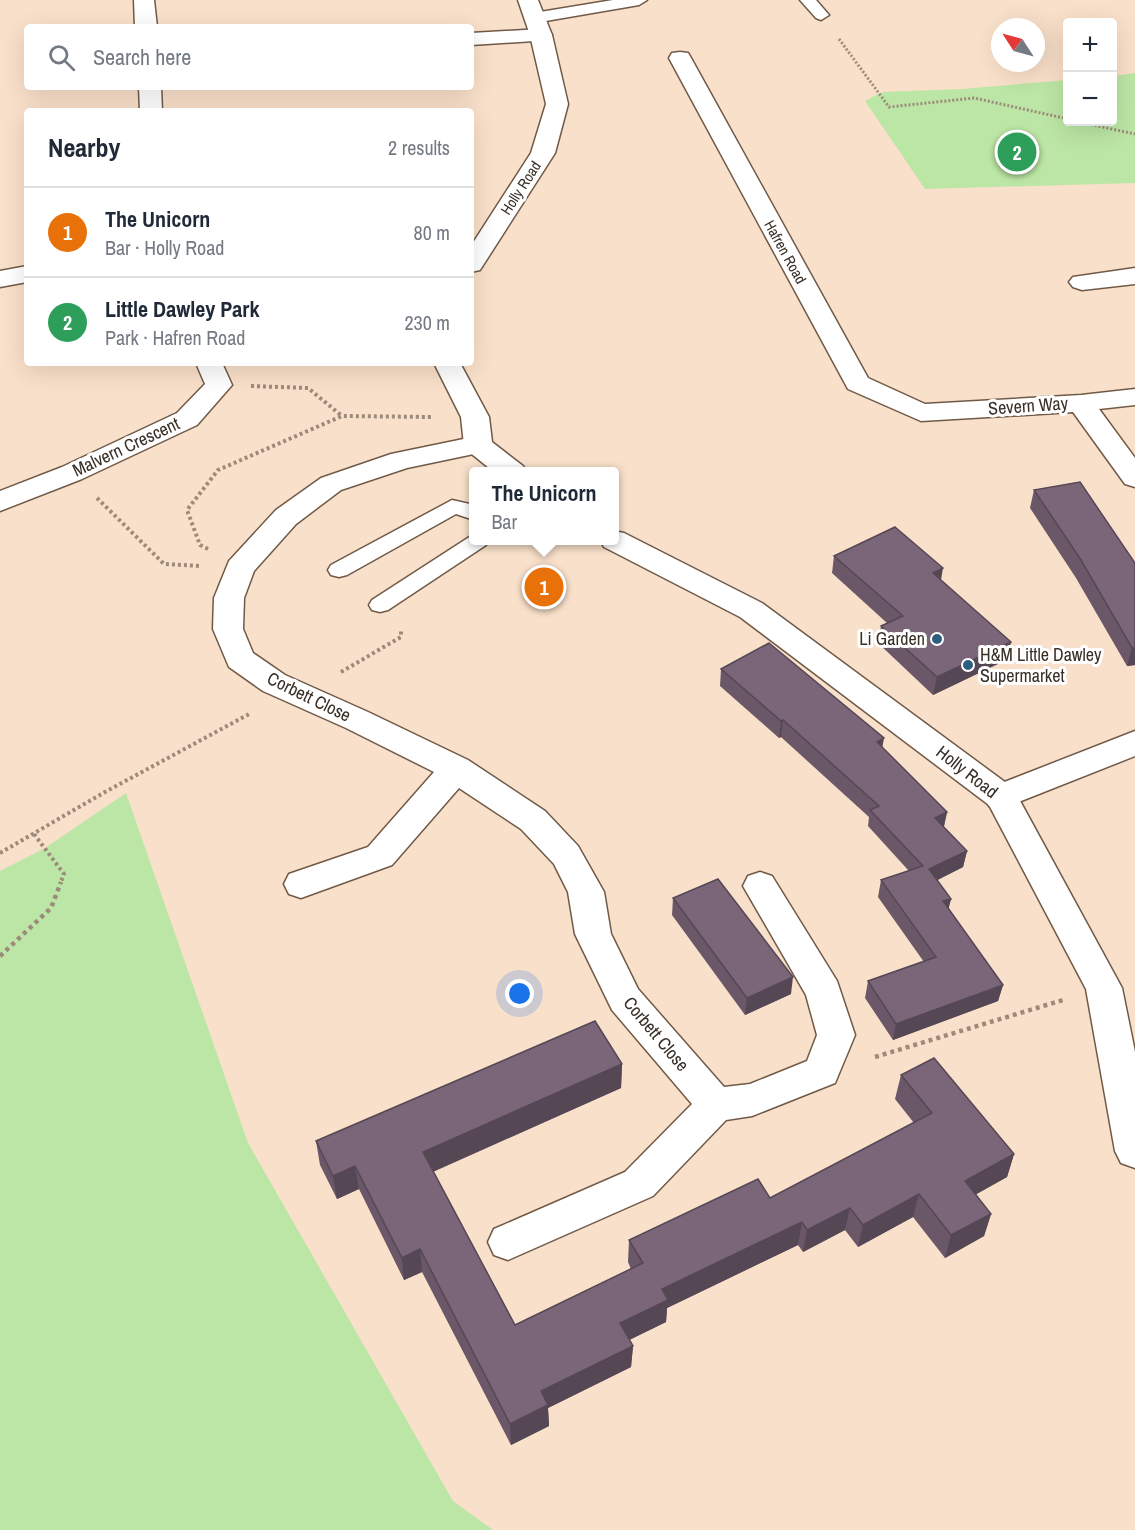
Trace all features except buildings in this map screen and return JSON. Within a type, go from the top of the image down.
[{"type":"street","points":[[144,0],[146,24]]},
{"type":"street","points":[[474,38],[534,18]]},
{"type":"street","name":"Holly Road","points":[[474,260],[543,153],[556,104],[534,18]]},
{"type":"street","name":"Hafren Road","points":[[680,58],[857,383],[921,413]]},
{"type":"street","points":[[150,90],[151,108]]},
{"type":"street","points":[[0,279],[24,275]]},
{"type":"street","points":[[1082,282],[1135,276]]},
{"type":"street","points":[[448,366],[477,431],[509,467]]},
{"type":"street","name":"Malvern Crescent","points":[[0,502],[72,473],[187,419],[214,374]]},
{"type":"street","name":"Severn Way","points":[[921,413],[1082,403],[1135,397]]},
{"type":"street","points":[[1082,403],[1135,478]]},
{"type":"street","name":"Corbett Close","points":[[477,431],[331,484],[286,517],[240,568],[229,598],[228,629],[240,659],[274,683],[456,769],[533,820],[566,855],[586,892],[592,934],[625,999],[716,1105]]},
{"type":"street","name":"Holly Road","points":[[619,543],[751,609],[1001,797],[1104,988],[1135,1151]]},
{"type":"street","points":[[1001,797],[1135,743]]},
{"type":"street","points":[[301,884],[380,856],[456,769]]},
{"type":"street","points":[[508,1242],[639,1184],[716,1105],[752,1100],[822,1072],[836,1035],[824,992],[760,886]]},
{"type":"lane","points":[[534,18],[639,0]]},
{"type":"lane","points":[[808,0],[820,15]]},
{"type":"lane","points":[[339,570],[452,507],[469,511]]},
{"type":"lane","points":[[380,605],[470,545]]},
{"type":"path","points":[[820,15],[889,107],[974,98],[1063,118]]},
{"type":"path","points":[[1098,126],[1135,134]]},
{"type":"path","points":[[214,374],[308,388],[342,416]]},
{"type":"path","points":[[240,568],[200,545],[187,510],[218,470],[342,416],[477,431]]},
{"type":"path","points":[[72,473],[164,564],[240,568]]},
{"type":"path","points":[[0,854],[105,792],[401,637],[400,625],[380,605]]},
{"type":"path","points":[[0,956],[51,908],[64,874],[34,834]]},
{"type":"path","points":[[822,1072],[1104,988]]},
{"type":"green space","points":[[1135,73],[1135,183],[925,189],[865,101],[882,92],[962,89],[1063,80],[1063,126],[1117,126],[1117,75]]},
{"type":"green space","points":[[126,793],[248,1143],[453,1501],[493,1530],[0,1530],[0,871],[45,848]]},
{"type":"place","name":"Little Dawley Park","points":[[1017,152]]},
{"type":"place","name":"The Unicorn","points":[[544,587]]},
{"type":"place","name":"Li Garden","points":[[937,639]]},
{"type":"place","name":"H&M Little Dawley Supermarket","points":[[968,665]]}]
